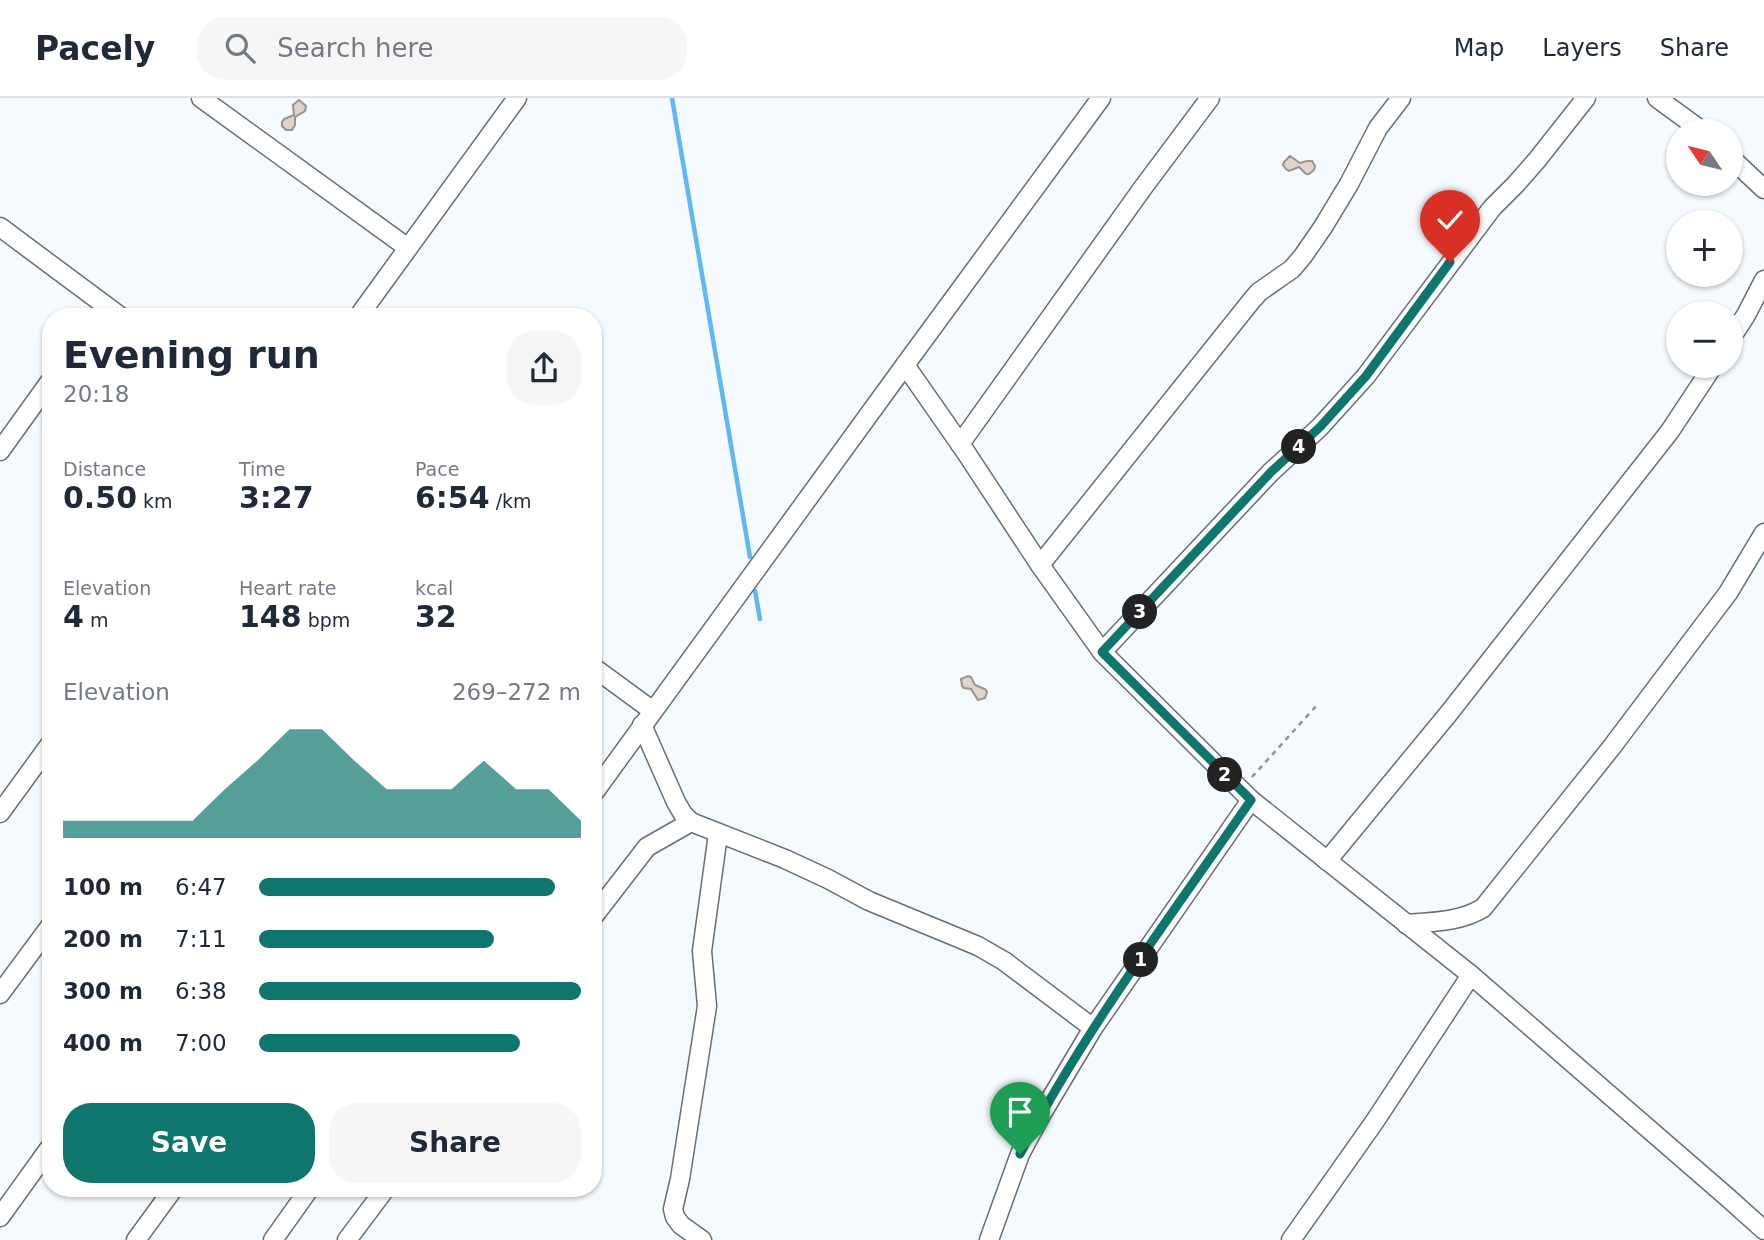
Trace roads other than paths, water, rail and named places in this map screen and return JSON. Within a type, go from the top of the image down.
[{"type":"street","points":[[201,98],[408,248]]},
{"type":"street","points":[[365,308],[517,98]]},
{"type":"street","points":[[602,782],[1101,98]]},
{"type":"street","points":[[960,444],[1210,98]]},
{"type":"street","points":[[1040,565],[1259,292],[1284,275],[1303,256],[1324,227],[1378,128],[1401,98]]},
{"type":"street","points":[[1102,652],[1271,472],[1320,427],[1366,376],[1492,208],[1537,160],[1586,98]]},
{"type":"street","points":[[1657,98],[1686,119]]},
{"type":"street","points":[[1743,169],[1764,189]]},
{"type":"street","points":[[0,227],[96,308]]},
{"type":"street","points":[[1743,320],[1764,280]]},
{"type":"street","points":[[905,365],[1102,652],[1246,795],[1471,975],[1764,1230]]},
{"type":"street","points":[[1327,861],[1449,713],[1670,431],[1705,378]]},
{"type":"street","points":[[0,451],[42,393]]},
{"type":"street","points":[[1406,924],[1454,920],[1470,916],[1483,908],[1611,748],[1728,593],[1764,533]]},
{"type":"street","points":[[602,675],[648,718],[676,802],[682,814],[691,822],[785,859],[869,901],[978,947],[1004,961],[1093,1028]]},
{"type":"street","points":[[0,813],[42,755]]},
{"type":"street","points":[[989,1240],[1020,1154],[1041,1115],[1093,1028],[1246,795]]},
{"type":"street","points":[[602,905],[647,847],[691,822]]},
{"type":"street","points":[[702,1240],[681,1225],[673,1209],[707,1006],[702,951],[718,834]]},
{"type":"street","points":[[0,994],[42,937]]},
{"type":"street","points":[[1291,1240],[1375,1121],[1471,975]]},
{"type":"street","points":[[0,1217],[42,1159]]},
{"type":"street","points":[[136,1240],[167,1197]]},
{"type":"street","points":[[273,1240],[304,1197]]},
{"type":"street","points":[[347,1240],[379,1197]]},
{"type":"waterway","points":[[672,98],[750,557]]},
{"type":"waterway","points":[[755,591],[760,619]]}]
